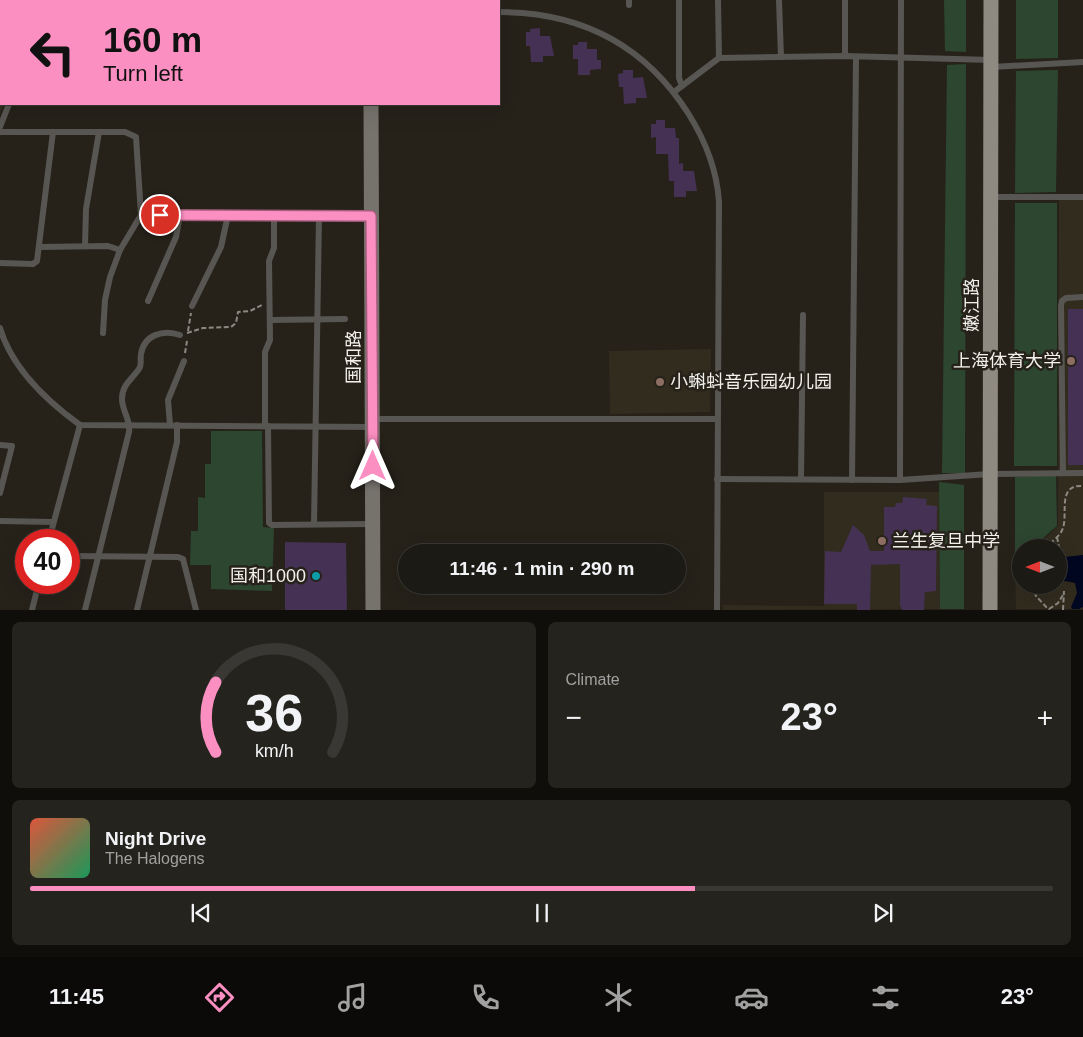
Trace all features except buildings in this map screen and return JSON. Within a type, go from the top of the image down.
[{"type":"main road","name":"嫩江路","points":[[990,610],[991,0]]},
{"type":"street","name":"国和路","points":[[371,105],[373,610]]},
{"type":"lane","points":[[679,0],[679,78],[682,86]]},
{"type":"lane","points":[[718,0],[719,58]]},
{"type":"lane","points":[[779,0],[781,57]]},
{"type":"lane","points":[[845,56],[846,0]]},
{"type":"lane","points":[[900,480],[902,0]]},
{"type":"lane","points":[[500,12],[560,18],[599,31],[626,46],[660,74],[674,92],[695,124],[708,153],[718,183],[717,610]]},
{"type":"lane","points":[[674,92],[719,58],[845,56],[992,63],[1083,62]]},
{"type":"lane","points":[[852,480],[856,57]]},
{"type":"lane","points":[[0,127],[10,105]]},
{"type":"lane","points":[[0,132],[125,132],[136,136],[141,215],[120,250],[105,300],[103,332]]},
{"type":"lane","points":[[0,263],[33,264],[39,256],[40,219],[51,159],[53,132]]},
{"type":"lane","points":[[85,246],[86,210],[99,132]]},
{"type":"lane","points":[[990,197],[1083,197]]},
{"type":"lane","points":[[141,215],[371,216]]},
{"type":"lane","points":[[148,301],[176,237],[180,215]]},
{"type":"lane","points":[[192,306],[221,247],[228,215]]},
{"type":"lane","points":[[274,216],[274,248],[269,260],[270,340],[265,352],[270,523],[272,525],[373,524]]},
{"type":"lane","points":[[314,524],[319,216]]},
{"type":"lane","points":[[39,247],[108,246],[120,250]]},
{"type":"lane","points":[[1063,473],[1061,305],[1062,301],[1066,298],[1083,297]]},
{"type":"lane","points":[[801,479],[803,315]]},
{"type":"lane","points":[[270,320],[345,319]]},
{"type":"lane","points":[[0,328],[3,348],[47,400],[80,425],[315,426],[373,423],[716,420]]},
{"type":"lane","points":[[85,610],[130,424],[123,407],[124,387],[140,368],[144,346],[155,335],[162,332],[180,335]]},
{"type":"lane","points":[[170,425],[168,400],[184,361]]},
{"type":"lane","points":[[51,529],[80,425]]},
{"type":"lane","points":[[137,610],[148,557],[177,442],[178,425]]},
{"type":"lane","points":[[0,444],[12,446],[0,493]]},
{"type":"lane","points":[[717,479],[900,480],[990,474],[1083,473]]},
{"type":"lane","points":[[0,521],[53,522]]},
{"type":"lane","points":[[80,556],[183,559],[196,610]]},
{"type":"lane","points":[[32,610],[36,594]]},
{"type":"path","points":[[180,335],[203,328],[231,328],[236,323],[238,312],[254,310],[270,300]]},
{"type":"path","points":[[1054,539],[1063,528],[1065,498],[1069,490],[1075,486],[1083,486]]},
{"type":"path","points":[[1035,594],[1049,609],[1058,603],[1063,595]]},
{"type":"path","points":[[1063,595],[1063,610]]},
{"type":"shaded area","points":[[0,105],[4,105],[0,113]]},
{"type":"shaded area","name":"上海体育大学","points":[[1059,195],[1083,195],[1083,609],[1016,609],[1016,594],[1068,594],[1068,539],[1044,539],[1058,526]]},
{"type":"shaded area","name":"小蝌蚪音乐园幼儿园","points":[[711,349],[710,412],[610,414],[609,351]]},
{"type":"shaded area","name":"兰生复旦中学","points":[[824,492],[939,492],[940,609],[723,610],[723,605],[824,606]]},
{"type":"green space","points":[[944,0],[966,0],[966,52],[945,51]]},
{"type":"green space","points":[[1016,0],[1058,0],[1058,58],[1016,59]]},
{"type":"green space","points":[[966,64],[965,473],[942,473],[947,65]]},
{"type":"green space","points":[[1058,70],[1056,192],[1015,193],[1016,71]]},
{"type":"green space","points":[[1015,203],[1057,203],[1057,466],[1014,466]]},
{"type":"green space","points":[[211,431],[262,431],[263,527],[274,528],[272,591],[211,589],[211,565],[190,565],[191,531],[198,531],[198,497],[205,498],[205,464],[211,464]]},
{"type":"green space","points":[[1056,475],[1057,526],[1042,539],[1015,539],[1015,477]]},
{"type":"green space","points":[[939,482],[964,485],[964,609],[940,609]]},
{"type":"water","points":[[1083,555],[1083,607],[1079,609],[1072,609],[1071,607],[1077,593],[1075,583],[1068,582],[1068,557]]},
{"type":"place","name":"上海体育大学","points":[[1071,361]]},
{"type":"place","name":"小蝌蚪音乐园幼儿园","points":[[660,382]]},
{"type":"place","name":"兰生复旦中学","points":[[882,541]]},
{"type":"place","name":"国和1000","points":[[316,576]]},
{"type":"route","points":[[160,215],[371,216],[373,466]]}]
